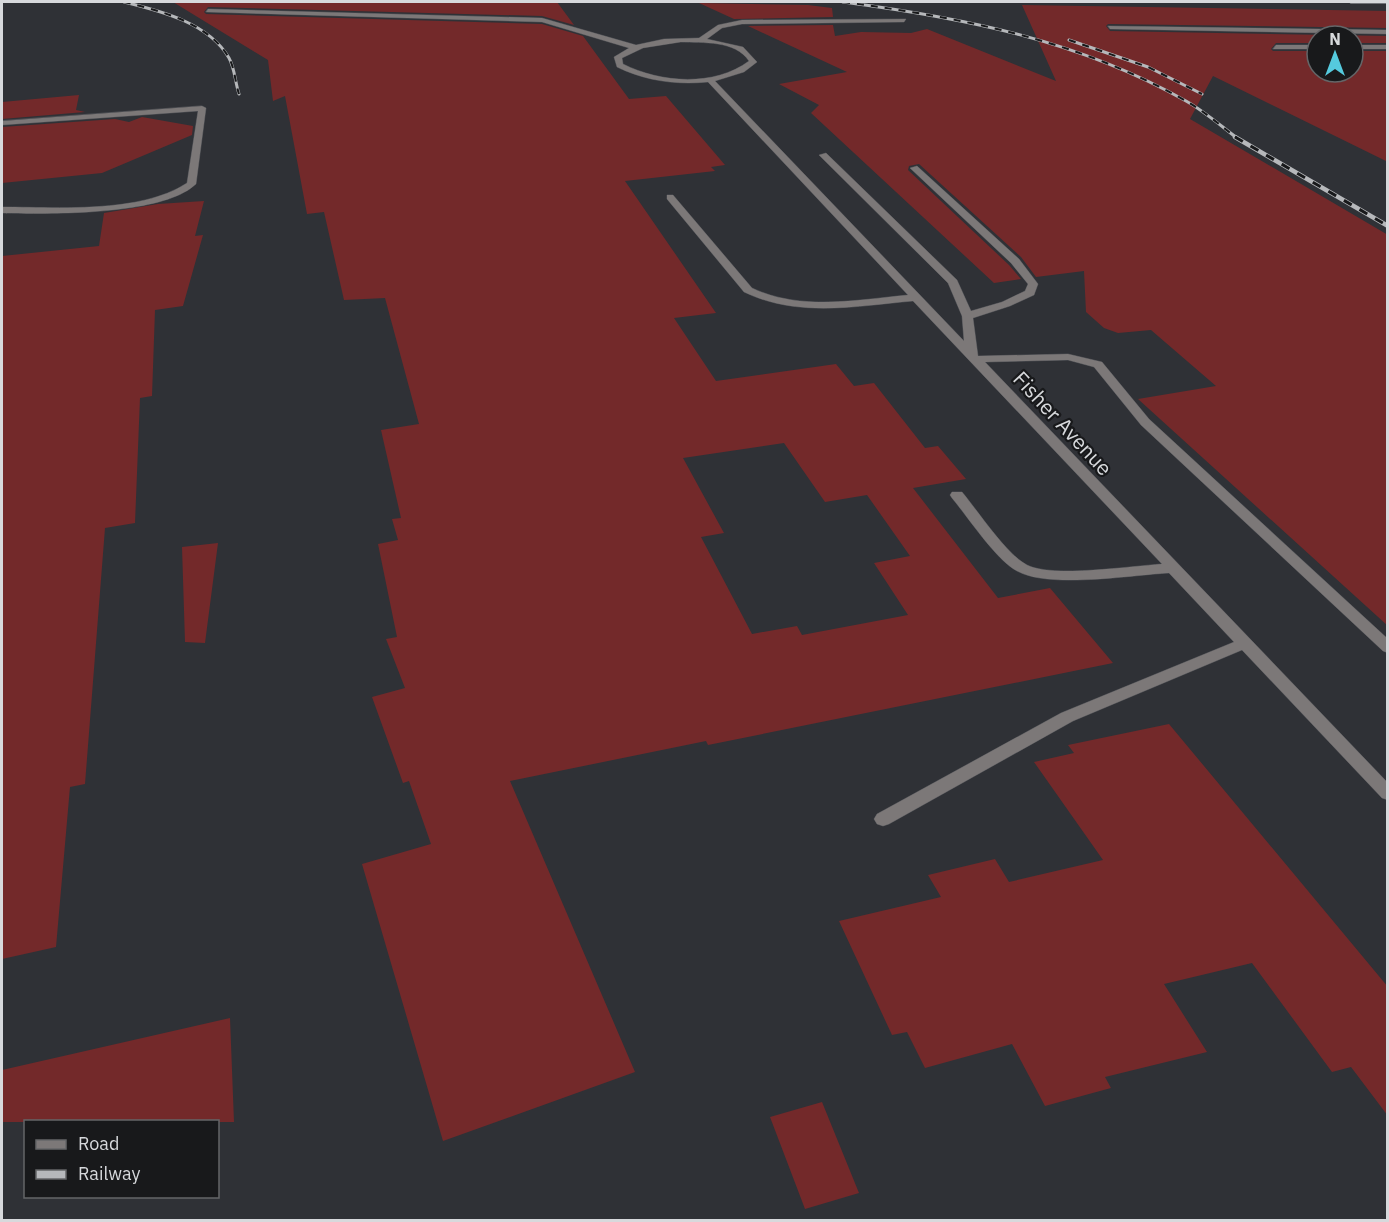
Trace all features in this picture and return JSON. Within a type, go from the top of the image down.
[{"type":"lane","points":[[208,11],[542,20],[635,47]]},
{"type":"lane","points":[[700,40],[720,26],[742,22],[904,20]]},
{"type":"lane","points":[[1110,27],[1388,32]]},
{"type":"lane","points":[[700,40],[740,48],[750,54],[753,62],[733,75],[709,79],[667,80],[629,72],[620,65],[618,57],[635,47],[661,41],[700,40]]},
{"type":"lane","points":[[1276,47],[1305,47]]},
{"type":"lane","points":[[1365,47],[1388,47]]},
{"type":"lane","name":"Fisher Avenue","points":[[709,79],[1388,794]]},
{"type":"lane","points":[[2,123],[202,108],[191,184],[184,191],[144,201],[82,210],[2,210]]},
{"type":"lane","points":[[823,155],[953,282],[967,316],[974,356],[1068,357],[1098,364],[1153,429],[1388,648]]},
{"type":"lane","points":[[914,168],[1015,261],[1033,284],[1030,293],[1020,298],[967,316]]},
{"type":"lane","points":[[670,197],[748,290],[760,297],[780,302],[815,304],[917,297]]},
{"type":"lane","points":[[957,495],[1010,558],[1021,568],[1031,572],[1052,574],[1173,568]]},
{"type":"lane","points":[[883,819],[1067,717],[1245,643]]},
{"type":"building","points":[[173,2],[557,2],[574,25],[542,16],[208,7],[204,12],[206,14],[542,24],[583,36],[629,99],[666,96],[725,165],[711,167],[715,171],[625,181],[716,313],[674,318],[716,381],[836,364],[854,386],[874,383],[925,448],[938,446],[966,479],[913,488],[998,598],[1050,588],[1113,663],[708,745],[706,741],[510,781],[635,1072],[443,1141],[362,864],[431,844],[409,781],[403,783],[372,697],[405,688],[386,639],[397,637],[378,544],[398,540],[392,519],[401,518],[381,430],[419,424],[385,298],[344,300],[324,212],[307,214],[285,96],[273,101],[268,60]],"holes":[[[784,443],[825,502],[867,495],[910,556],[874,563],[908,615],[802,635],[797,626],[752,634],[701,537],[724,533],[683,458]]]},
{"type":"building","points":[[699,3],[808,5],[832,8],[833,17],[734,19]]},
{"type":"building","points":[[1022,5],[1388,11],[1388,28],[1365,28],[1365,24],[1305,24],[1305,27],[1108,24],[1106,26],[1110,31],[1305,35],[1305,43],[1276,43],[1271,49],[1273,51],[1305,51],[1305,84],[1365,84],[1365,51],[1388,51],[1388,162],[1213,76],[1190,119],[1388,235],[1388,626],[1138,399],[1216,386],[1151,330],[1118,333],[1104,328],[1086,312],[1084,271],[1036,277],[1021,257],[919,164],[909,166],[908,170],[1021,279],[994,283],[811,113],[819,105],[779,84],[847,72],[748,26],[833,25],[835,36],[861,32],[911,33],[927,29],[1056,81]]},
{"type":"building","points":[[1365,36],[1388,36],[1388,43],[1365,43]]},
{"type":"building","points":[[79,95],[76,110],[85,112],[2,119],[2,102]]},
{"type":"building","points":[[142,117],[193,126],[192,135],[102,173],[2,183],[2,127],[115,119],[129,122]]},
{"type":"building","points":[[204,201],[195,236],[203,235],[183,306],[155,310],[152,396],[140,398],[135,523],[105,528],[85,784],[70,787],[56,947],[2,959],[2,256],[99,246],[104,213],[158,204]]},
{"type":"building","points":[[218,543],[205,643],[185,642],[182,547]]},
{"type":"building","points":[[1169,724],[1388,987],[1388,1116],[1351,1067],[1332,1072],[1252,963],[1164,984],[1207,1052],[1105,1077],[1111,1088],[1045,1106],[1012,1044],[925,1068],[907,1032],[892,1035],[839,921],[941,897],[928,875],[995,859],[1009,882],[1103,860],[1034,762],[1074,753],[1068,745]]},
{"type":"building","points":[[230,1018],[234,1122],[219,1122],[219,1120],[24,1120],[24,1122],[2,1122],[2,1070]]},
{"type":"building","points":[[822,1102],[859,1193],[805,1209],[770,1117]]},
{"type":"railway","points":[[124,2],[168,14],[197,27],[209,36],[229,58],[239,94]]},
{"type":"railway","points":[[843,2],[976,24],[1062,47],[1104,62],[1186,101],[1237,138]]},
{"type":"railway","points":[[1351,2],[1388,2]]},
{"type":"railway","points":[[1069,40],[1148,67],[1202,94]]},
{"type":"railway","points":[[1235,137],[1388,226]]}]
